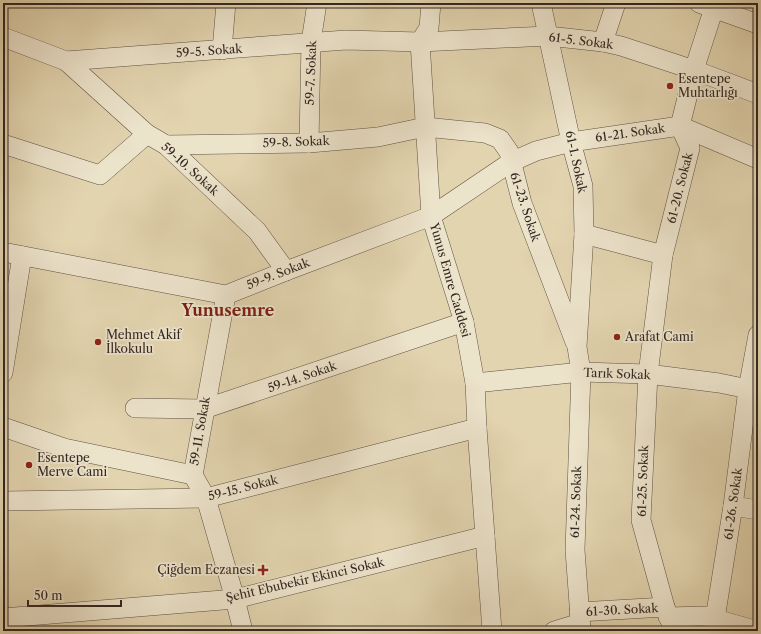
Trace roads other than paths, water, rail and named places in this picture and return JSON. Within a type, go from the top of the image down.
[{"type":"street","points":[[222,50],[226,3]]},
{"type":"street","name":"59-7. Sokak","points":[[309,142],[311,42],[317,3]]},
{"type":"street","points":[[420,42],[429,28],[431,3]]},
{"type":"street","name":"61-1. Sokak","points":[[541,3],[571,142],[583,186],[584,234],[577,347],[581,372]]},
{"type":"street","points":[[603,42],[616,3]]},
{"type":"street","points":[[758,24],[706,5],[694,70],[680,126],[758,158]]},
{"type":"street","name":"61-5. Sokak","points":[[420,42],[548,36],[603,42],[621,46],[694,70],[758,94]]},
{"type":"street","name":"59-5. Sokak","points":[[3,37],[66,61],[346,40],[420,42]]},
{"type":"street","name":"Yunus Emre Caddesi","points":[[420,42],[424,127],[431,216],[464,322],[475,383],[492,631]]},
{"type":"street","name":"59-10. Sokak","points":[[66,61],[147,134],[166,146],[257,231],[286,271]]},
{"type":"street","name":"61-21. Sokak","points":[[431,216],[511,162],[536,151],[571,142],[680,126]]},
{"type":"street","name":"61-20. Sokak","points":[[648,374],[663,255],[690,148],[680,126]]},
{"type":"street","name":"59-8. Sokak","points":[[166,146],[309,142],[378,137],[424,127]]},
{"type":"street","name":"61-23. Sokak","points":[[424,127],[485,133],[500,139],[508,152],[522,203],[577,347]]},
{"type":"street","points":[[3,144],[100,176],[147,134]]},
{"type":"street","name":"59-9. Sokak","points":[[226,295],[431,216]]},
{"type":"street","points":[[584,234],[663,255]]},
{"type":"street","points":[[3,252],[226,295]]},
{"type":"street","points":[[3,372],[22,256]]},
{"type":"street","name":"59-11. Sokak","points":[[226,295],[193,475],[206,498],[243,631]]},
{"type":"street","name":"59-14. Sokak","points":[[135,408],[204,410],[464,322]]},
{"type":"street","name":"61-26. Sokak","points":[[716,619],[733,506],[753,390],[758,335]]},
{"type":"street","name":"Tarık Sokak","points":[[475,383],[581,372],[648,374],[719,383],[753,390]]},
{"type":"street","name":"61-24. Sokak","points":[[580,622],[575,550],[581,372]]},
{"type":"street","name":"61-25. Sokak","points":[[648,374],[641,520],[669,618]]},
{"type":"street","points":[[3,427],[64,448],[193,475]]},
{"type":"street","name":"59-15. Sokak","points":[[3,500],[206,498],[477,428]]},
{"type":"street","points":[[733,506],[758,510]]},
{"type":"street","name":"Şehit Ebubekir Ekinci Sokak","points":[[3,618],[235,599],[485,536]]},
{"type":"street","name":"61-30. Sokak","points":[[554,631],[580,622],[705,616],[758,631]]},
{"type":"place","name":"Esentepe Muhtarlığı","points":[[670,86]]},
{"type":"place","name":"Arafat Cami","points":[[617,337]]},
{"type":"place","name":"Mehmet Akif İlkokulu","points":[[98,342]]},
{"type":"place","name":"Esentepe Merve Cami","points":[[29,465]]},
{"type":"place","name":"Çiğdem Eczanesi","points":[[263,570]]},
{"type":"district","name":"Yunusemre","points":[[228,310]]}]
